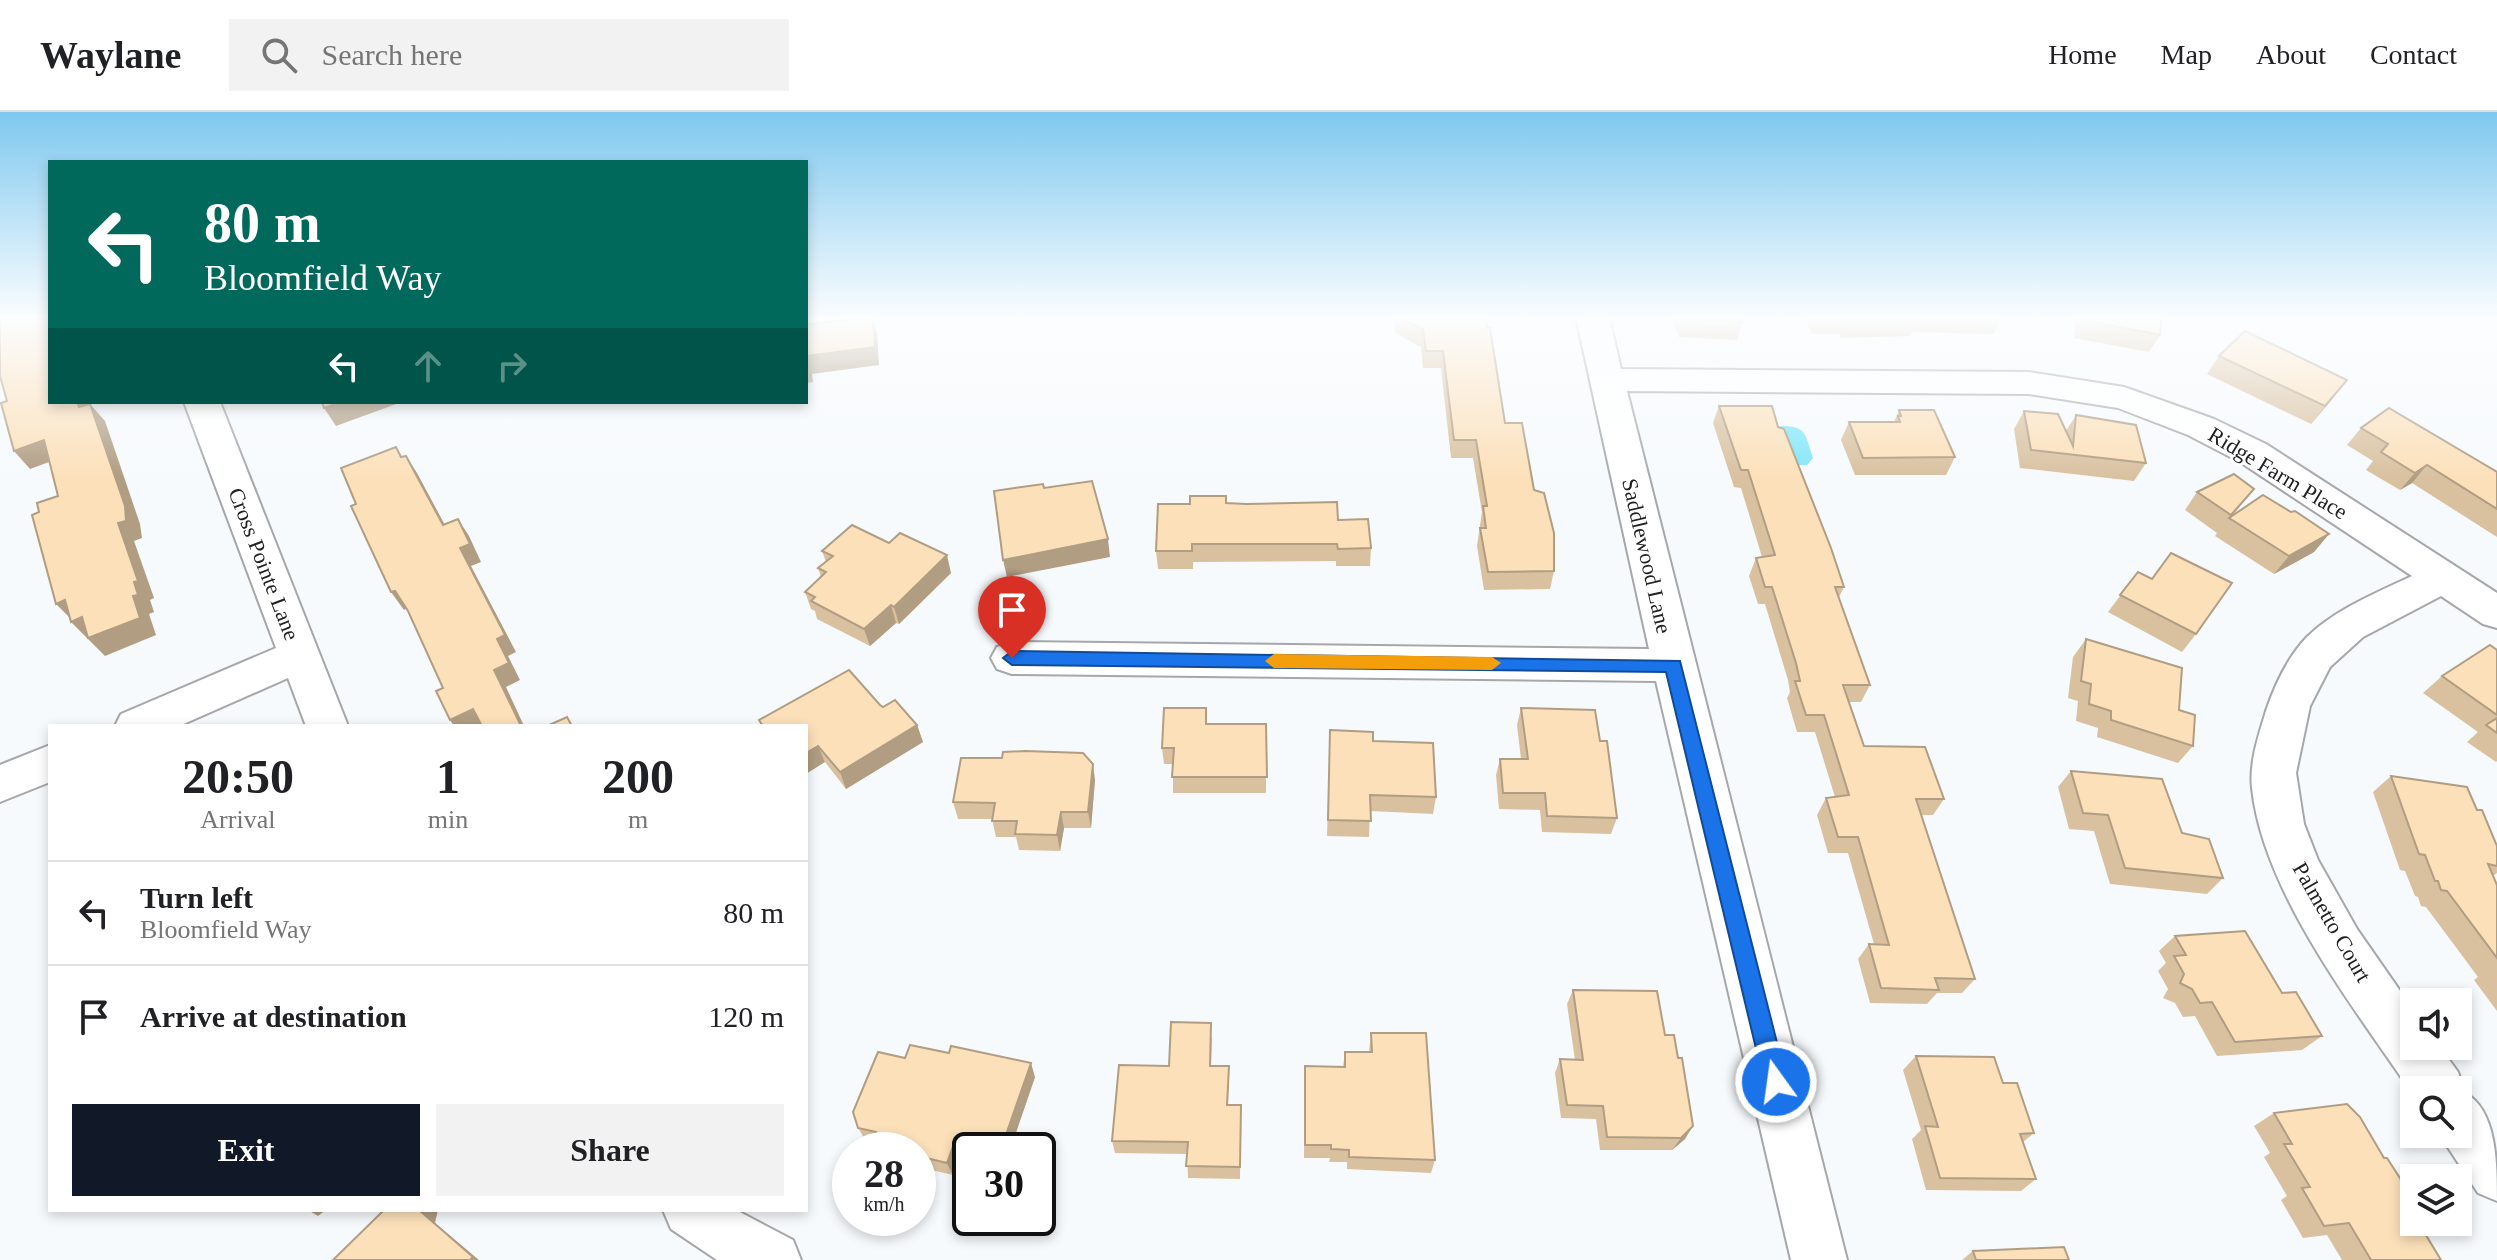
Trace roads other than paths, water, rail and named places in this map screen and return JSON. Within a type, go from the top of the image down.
[{"type":"street","name":"Saddlewood Lane","points":[[1604,371],[1819,1260]]},
{"type":"street","name":"Ridge Farm Place","points":[[1606,380],[2018,383],[2069,387],[2124,398],[2201,427],[2253,453],[2497,613]]},
{"type":"street","name":"Cross Pointe Lane","points":[[203,404],[326,724]]},
{"type":"street","name":"Palmetto Court","points":[[2431,1076],[2317,904],[2290,847],[2274,787],[2274,772],[2289,704],[2312,659],[2342,632],[2444,577]]},
{"type":"street","points":[[141,724],[299,656]]},
{"type":"street","points":[[1012,658],[1673,665]]},
{"type":"street","points":[[0,784],[48,764]]},
{"type":"street","points":[[2472,1137],[2497,1174]]},
{"type":"street","points":[[693,1212],[717,1230],[773,1260]]},
{"type":"water","points":[[1781,426],[1796,428],[1804,433],[1813,458],[1807,465],[1797,465],[1777,429]]}]
